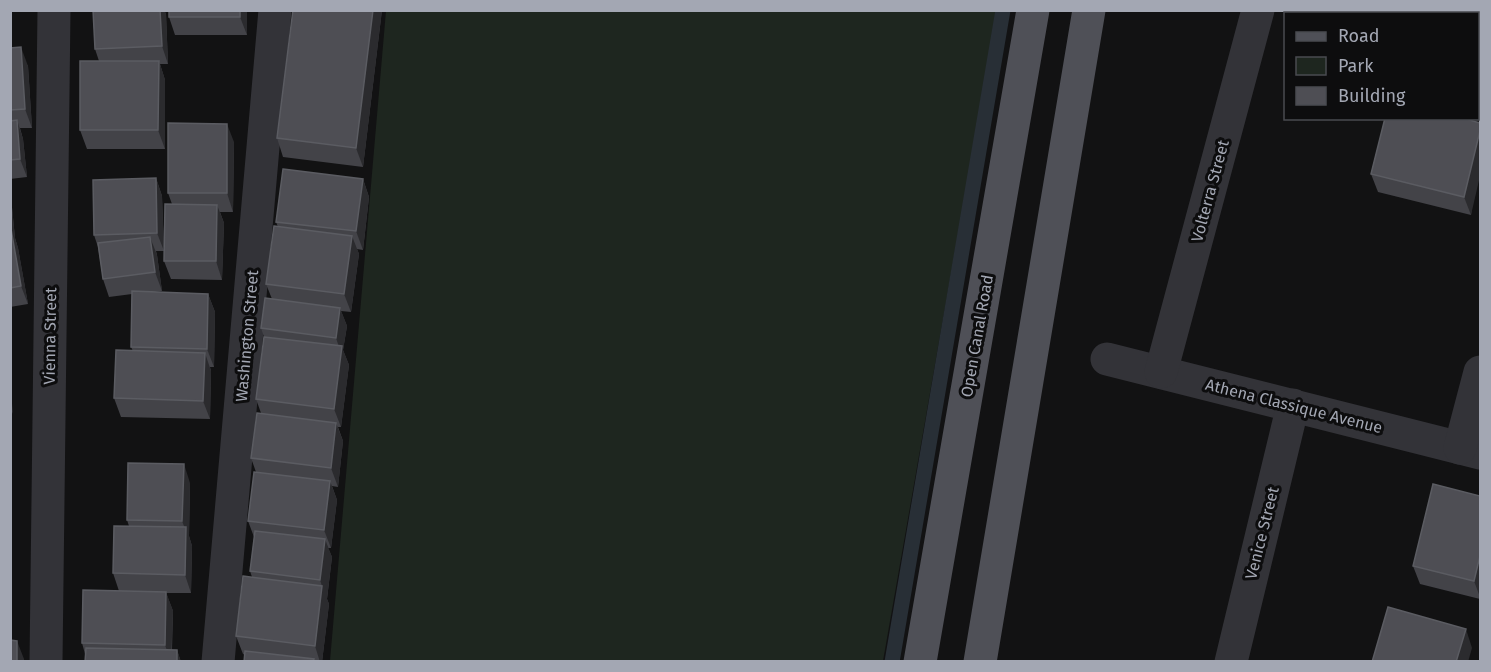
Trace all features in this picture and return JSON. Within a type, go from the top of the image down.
[{"type":"main road","name":"Open Canal Road","points":[[921,662],[1033,10]]},
{"type":"main road","points":[[980,662],[1089,10]]},
{"type":"street","name":"Vienna Street","points":[[46,662],[54,10]]},
{"type":"street","name":"Washington Street","points":[[218,662],[275,10]]},
{"type":"street","name":"Volterra Street","points":[[1161,372],[1258,10]]},
{"type":"street","name":"Athena Classique Avenue","points":[[1107,359],[1470,450]]},
{"type":"street","points":[[1470,450],[1480,372]]},
{"type":"street","name":"Venice Street","points":[[1231,662],[1293,405]]},
{"type":"green space","points":[[386,11],[997,11],[883,661],[330,661]]},
{"type":"building","points":[[93,10],[160,10],[162,46],[95,49]]},
{"type":"building","points":[[169,10],[240,10],[240,17],[169,17]]},
{"type":"building","points":[[293,10],[373,10],[356,148],[277,138]]},
{"type":"building","points":[[21,47],[25,109],[10,110],[10,48]]},
{"type":"building","points":[[80,61],[159,61],[158,130],[80,130]]},
{"type":"building","points":[[17,120],[20,159],[10,160],[10,121]]},
{"type":"building","points":[[1384,120],[1470,120],[1480,123],[1464,197],[1371,174]]},
{"type":"building","points":[[168,123],[227,124],[227,193],[168,193]]},
{"type":"building","points":[[283,169],[363,179],[356,231],[276,222]]},
{"type":"building","points":[[156,178],[157,233],[94,235],[93,180]]},
{"type":"building","points":[[165,204],[217,205],[216,261],[164,261]]},
{"type":"building","points":[[274,226],[352,236],[344,294],[266,284]]},
{"type":"building","points":[[10,229],[21,286],[10,288]]},
{"type":"building","points":[[150,237],[155,272],[103,279],[98,243]]},
{"type":"building","points":[[132,291],[208,294],[207,349],[131,347]]},
{"type":"building","points":[[265,298],[340,308],[336,338],[261,328]]},
{"type":"building","points":[[264,337],[342,346],[334,409],[256,399]]},
{"type":"building","points":[[116,350],[205,353],[203,401],[114,398]]},
{"type":"building","points":[[257,413],[336,423],[331,468],[251,458]]},
{"type":"building","points":[[128,463],[184,464],[182,521],[127,520]]},
{"type":"building","points":[[254,472],[330,481],[324,530],[248,521]]},
{"type":"building","points":[[1433,484],[1480,496],[1480,556],[1474,581],[1413,566]]},
{"type":"building","points":[[114,526],[186,527],[185,575],[113,573]]},
{"type":"building","points":[[255,531],[325,539],[320,580],[250,571]]},
{"type":"building","points":[[243,576],[322,586],[315,646],[236,636]]},
{"type":"building","points":[[83,590],[166,592],[165,645],[82,643]]},
{"type":"building","points":[[1388,607],[1466,629],[1456,662],[1372,662]]},
{"type":"building","points":[[10,640],[17,641],[17,662],[10,662]]},
{"type":"building","points":[[86,648],[177,650],[177,662],[85,662]]},
{"type":"building","points":[[245,651],[314,659],[313,662],[244,662]]},
{"type":"waterway","points":[[892,662],[1003,10]]}]
